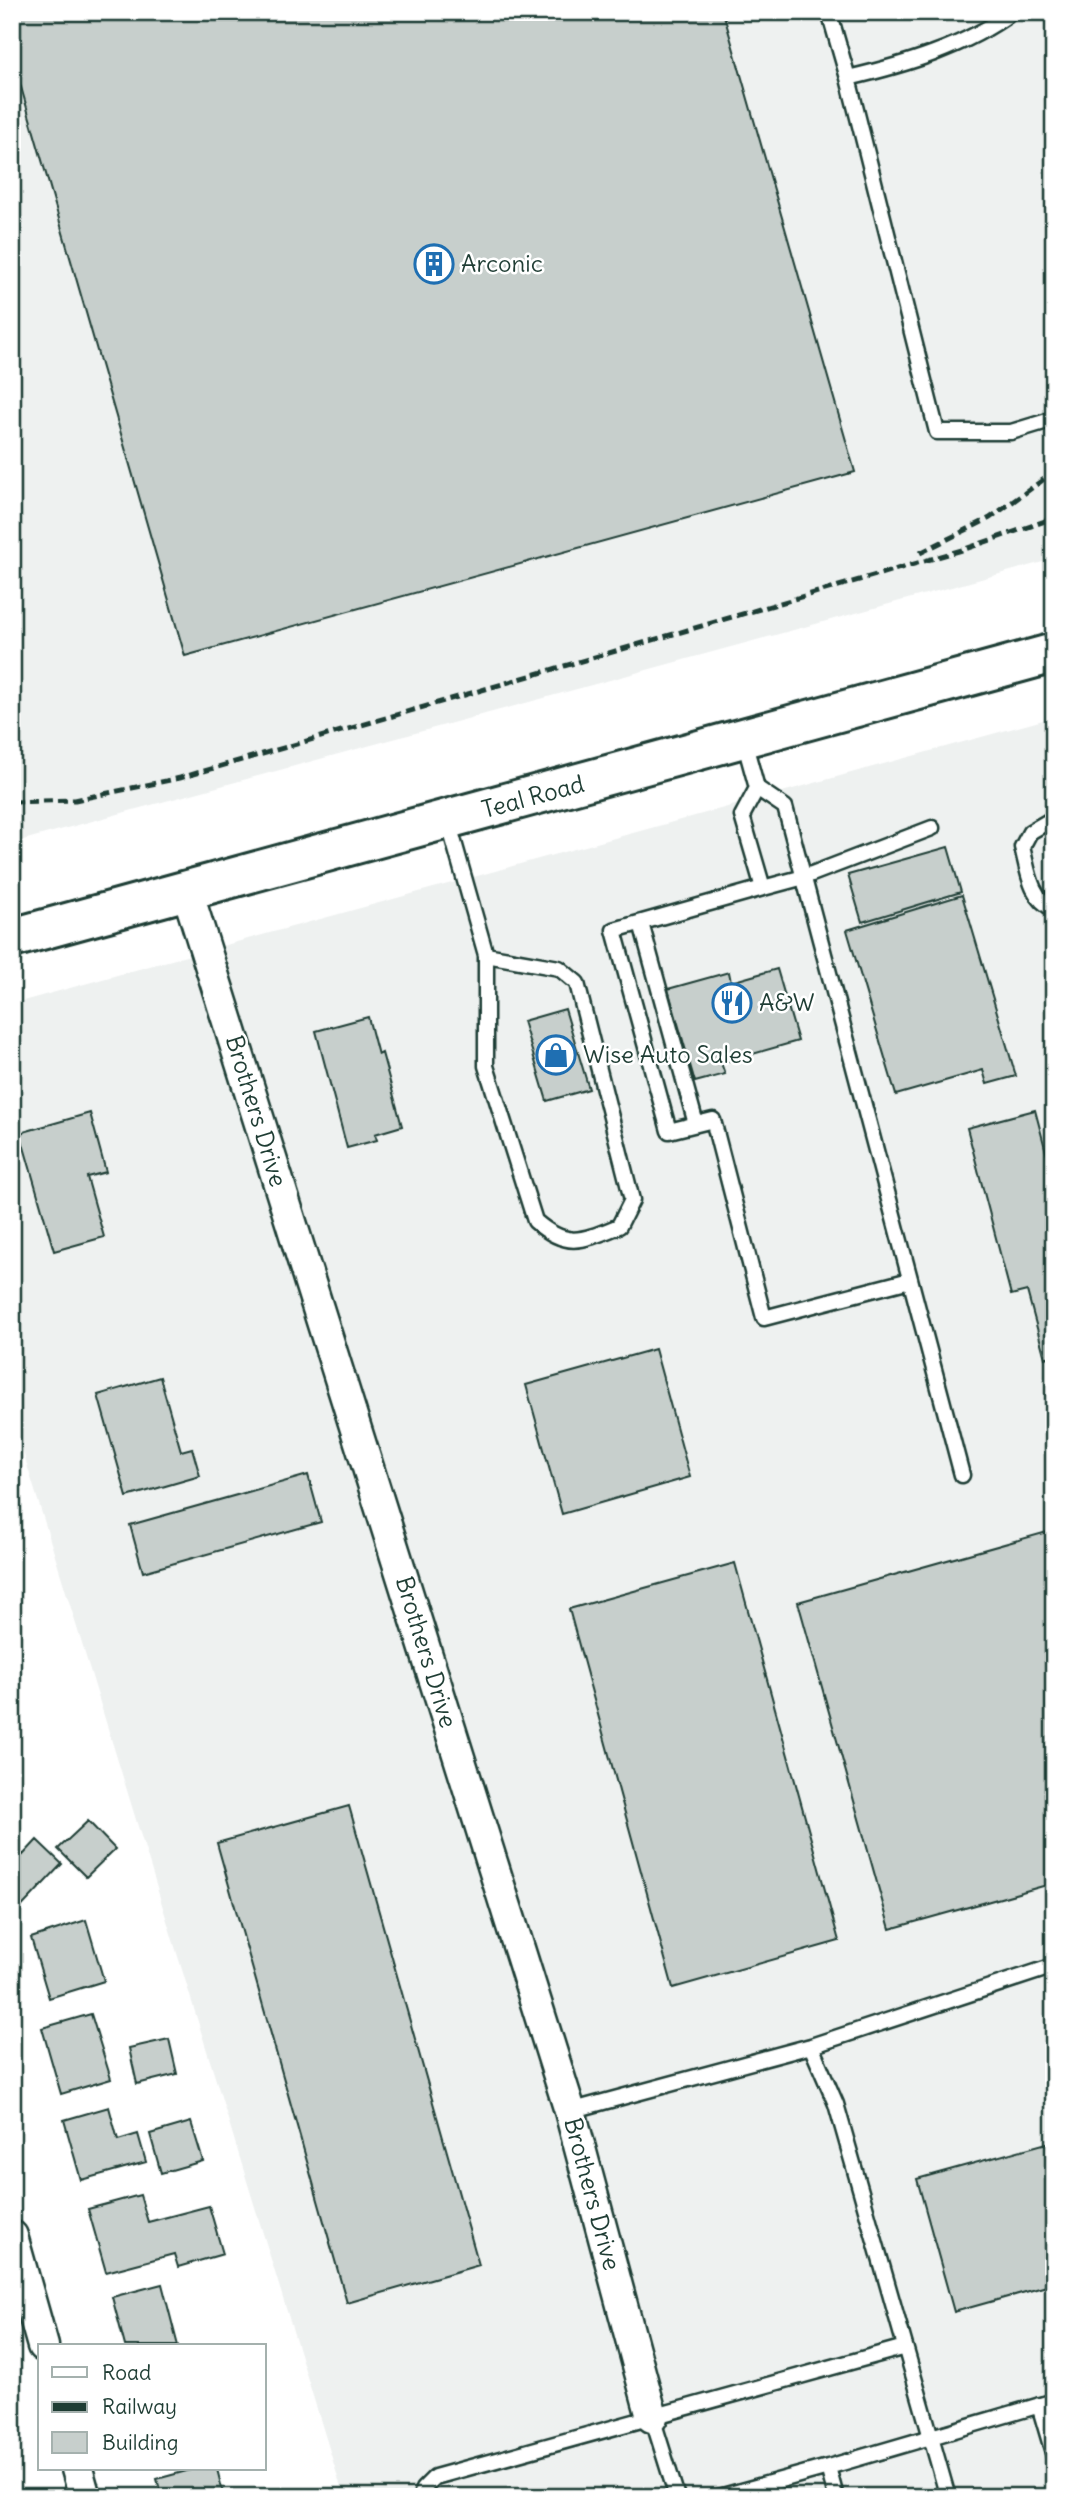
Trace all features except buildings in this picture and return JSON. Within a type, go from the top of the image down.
[{"type":"main road","name":"Teal Road","points":[[12,938],[1054,653]]},
{"type":"street","name":"Brothers Drive","points":[[187,891],[570,2112],[652,2417]]},
{"type":"street","points":[[12,2236],[42,2344]]},
{"type":"street","points":[[77,2470],[85,2497]]},
{"type":"lane","points":[[829,12],[937,432],[1011,432],[1054,419]]},
{"type":"lane","points":[[848,78],[900,66],[990,29],[1012,12]]},
{"type":"lane","points":[[743,740],[757,788],[785,807],[962,1475]]},
{"type":"lane","points":[[757,788],[742,816],[763,888]]},
{"type":"lane","points":[[1054,818],[1030,832],[1023,847],[1034,892],[1045,905],[1054,909]]},
{"type":"lane","points":[[447,820],[486,955],[486,1066],[535,1221],[554,1237],[584,1240],[619,1226],[632,1200],[577,983],[559,968],[486,955]]},
{"type":"lane","points":[[910,1280],[764,1318],[713,1120],[669,1131],[614,930],[804,877],[932,828]]},
{"type":"lane","points":[[641,923],[696,1124]]},
{"type":"lane","points":[[570,2112],[811,2046],[1054,1966]]},
{"type":"lane","points":[[811,2046],[836,2104],[948,2497]]},
{"type":"lane","points":[[421,2497],[422,2488],[435,2477],[905,2347]]},
{"type":"lane","points":[[719,2497],[1046,2403],[1054,2456]]},
{"type":"lane","points":[[652,2417],[677,2497]]},
{"type":"lane","points":[[828,2467],[836,2497]]},
{"type":"shaded area","points":[[12,12],[1054,12],[1054,559],[12,843]]},
{"type":"shaded area","points":[[1054,717],[1054,2497],[344,2497],[12,1416],[12,1004]]},
{"type":"railway","points":[[920,553],[990,518],[1054,472]]},
{"type":"railway","points":[[12,802],[75,800],[180,778],[962,550],[1054,518]]},
{"type":"place","name":"Arconic","points":[[434,264]]},
{"type":"place","name":"A&W","points":[[732,1003]]},
{"type":"place","name":"Wise Auto Sales","points":[[556,1055]]}]
